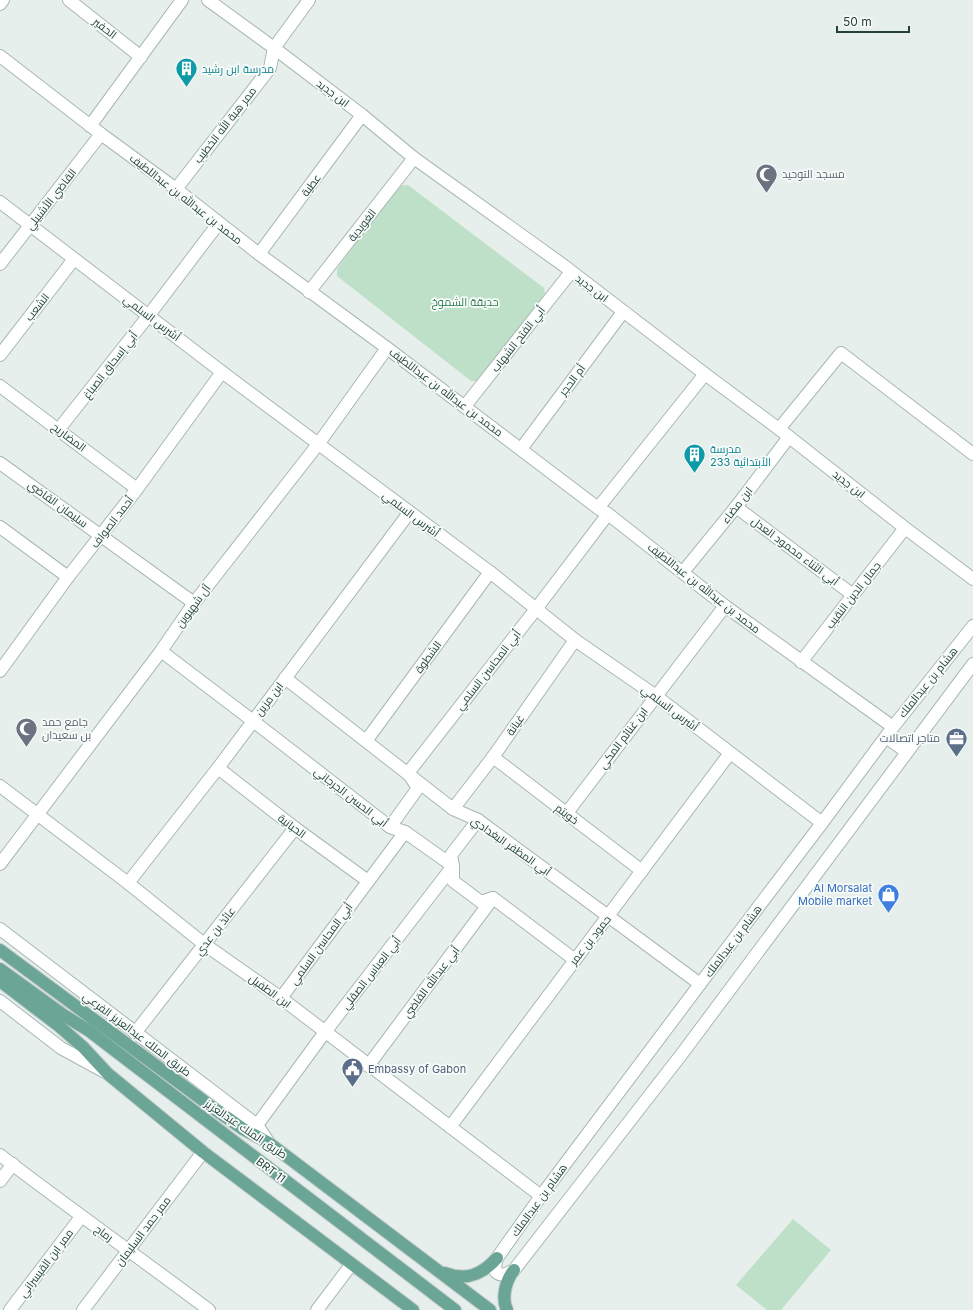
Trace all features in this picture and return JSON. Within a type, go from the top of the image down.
[{"type":"main road","name":"طريق الملك عبدالعزيز","points":[[0,950],[216,1110],[243,1129],[269,1143],[490,1310]]},
{"type":"main road","name":"BRT 11","points":[[13,960],[14,965],[24,978],[71,1014],[88,1030],[455,1310]]},
{"type":"main road","name":"BRT 11","points":[[0,969],[65,1016],[88,1030]]},
{"type":"main road","points":[[0,981],[83,1047],[108,1074],[203,1152],[409,1308]]},
{"type":"main road","points":[[436,1270],[456,1277],[474,1275],[492,1265],[497,1258]]},
{"type":"main road","points":[[507,1310],[505,1303],[506,1286],[514,1270]]},
{"type":"street","points":[[0,4],[3,0]]},
{"type":"street","name":"الحفير","points":[[69,0],[141,56]]},
{"type":"street","points":[[90,126],[182,0]]},
{"type":"street","name":"ابن جديد","points":[[208,0],[362,115],[414,158],[571,272],[779,429],[905,528],[973,579]]},
{"type":"street","name":"ممر هبة الله الخطيب","points":[[176,189],[270,68],[274,48],[309,0]]},
{"type":"street","name":"محمد بن عبدالله بن عبداللطيف","points":[[0,56],[90,126],[176,189],[218,224],[465,406],[683,572],[725,606],[801,662],[889,732],[907,752]]},
{"type":"street","name":"عطية","points":[[259,254],[362,115]]},
{"type":"street","name":"القاضي الأشبيلي","points":[[0,264],[101,134]]},
{"type":"street","name":"الغويدية","points":[[309,292],[414,158]]},
{"type":"street","name":"أشرس السلمي","points":[[0,202],[222,372],[319,443],[408,513],[490,572],[575,640],[656,696],[822,824]]},
{"type":"street","name":"أبي إسحاق الصباغ","points":[[59,429],[149,315],[218,224]]},
{"type":"street","name":"الشعب","points":[[0,355],[74,259]]},
{"type":"street","name":"أبي الفتح الشهاب","points":[[465,406],[571,272]]},
{"type":"street","name":"أم الحجر","points":[[521,449],[624,312]]},
{"type":"street","name":"آل شهيوين","points":[[0,864],[161,651],[194,603],[319,443],[387,348]]},
{"type":"street","points":[[779,429],[841,353],[973,454]]},
{"type":"street","name":"أحمد الصواف","points":[[0,670],[68,577],[137,489],[222,372]]},
{"type":"street","name":"أبي المحاسن السلمي","points":[[408,773],[536,609],[603,511],[705,374]]},
{"type":"street","name":"المضاريح","points":[[0,386],[137,489]]},
{"type":"street","name":"ابن مضاء","points":[[683,572],[736,507],[789,437]]},
{"type":"street","name":"سليمان القاضي","points":[[0,462],[194,603]]},
{"type":"street","name":"أبي الثناء محمود العدل","points":[[736,507],[854,595]]},
{"type":"street","name":"ابن مزين","points":[[128,883],[218,768],[408,513]]},
{"type":"street","points":[[0,527],[68,577]]},
{"type":"street","name":"جمال الدين النقيب","points":[[801,662],[905,528]]},
{"type":"street","name":"الشطوة","points":[[366,741],[490,572]]},
{"type":"street","name":"ابن غنائم المكي","points":[[566,814],[725,606]]},
{"type":"street","name":"هشام بن عبدالملك","points":[[497,1258],[541,1196],[822,824],[889,732],[973,626]]},
{"type":"street","name":"غيانة","points":[[454,809],[493,757],[575,640]]},
{"type":"street","name":"أبي الحسن الجرجاني","points":[[161,651],[390,827],[405,832],[453,866]]},
{"type":"street","name":"هشام بن عبدالملك","points":[[514,1270],[681,1055],[973,664]]},
{"type":"street","name":"أبي المظفر البغدادي","points":[[285,678],[454,809],[478,820],[700,984]]},
{"type":"street","name":"حمود بن عمر","points":[[450,1127],[730,753]]},
{"type":"street","name":"خويتم","points":[[493,757],[642,871]]},
{"type":"street","name":"الحبانية","points":[[218,768],[295,828],[368,881]]},
{"type":"street","points":[[390,827],[418,788],[408,773]]},
{"type":"street","name":"ابن الطفيل","points":[[0,786],[128,883],[204,944],[281,998],[368,1066],[541,1196]]},
{"type":"street","name":"أبي العباس الصقلي","points":[[257,1124],[325,1032],[453,866],[451,854],[478,820]]},
{"type":"street","name":"عائذ بن عدي","points":[[135,1033],[295,828]]},
{"type":"street","name":"أبي المحاسن السلمي","points":[[281,998],[405,832]]},
{"type":"street","points":[[453,866],[453,881],[481,902],[493,898],[575,960]]},
{"type":"street","name":"أبي عبدالله القاضي","points":[[368,1066],[493,898]]},
{"type":"street","name":"طريق الملك عبدالعزيز الفرعي","points":[[0,929],[135,1033],[257,1124],[269,1143]]},
{"type":"street","points":[[2,1007],[61,1048],[108,1074]]},
{"type":"street","name":"ممر حمد السليمان","points":[[83,1310],[203,1152]]},
{"type":"street","name":"رماح","points":[[0,1155],[209,1310]]},
{"type":"street","points":[[0,1181],[13,1164]]},
{"type":"street","name":"ممر ابن القيسراني","points":[[10,1310],[81,1216]]},
{"type":"street","points":[[497,1258],[495,1267],[498,1274],[506,1274],[514,1270]]},
{"type":"street","points":[[317,1310],[351,1265]]},
{"type":"green space","name":"حديقة الشموخ","points":[[408,185],[544,288],[545,296],[480,381],[471,381],[337,276],[337,269],[398,186]]},
{"type":"green space","points":[[793,1219],[831,1250],[781,1310],[767,1310],[736,1285]]},
{"type":"place","name":"مدرسة ابن رشيد","points":[[187,88]]},
{"type":"place","name":"مسجد التوحيد","points":[[766,194]]},
{"type":"place","name":"مدرسة الأبتدائية 233","points":[[694,474]]},
{"type":"place","name":"جامع حمد بن سعيدان","points":[[27,748]]},
{"type":"place","name":"متاجر اتصالات","points":[[956,758]]},
{"type":"place","name":"Al Morsalat Mobile market","points":[[888,914]]},
{"type":"place","name":"Embassy of Gabon","points":[[353,1088]]}]
